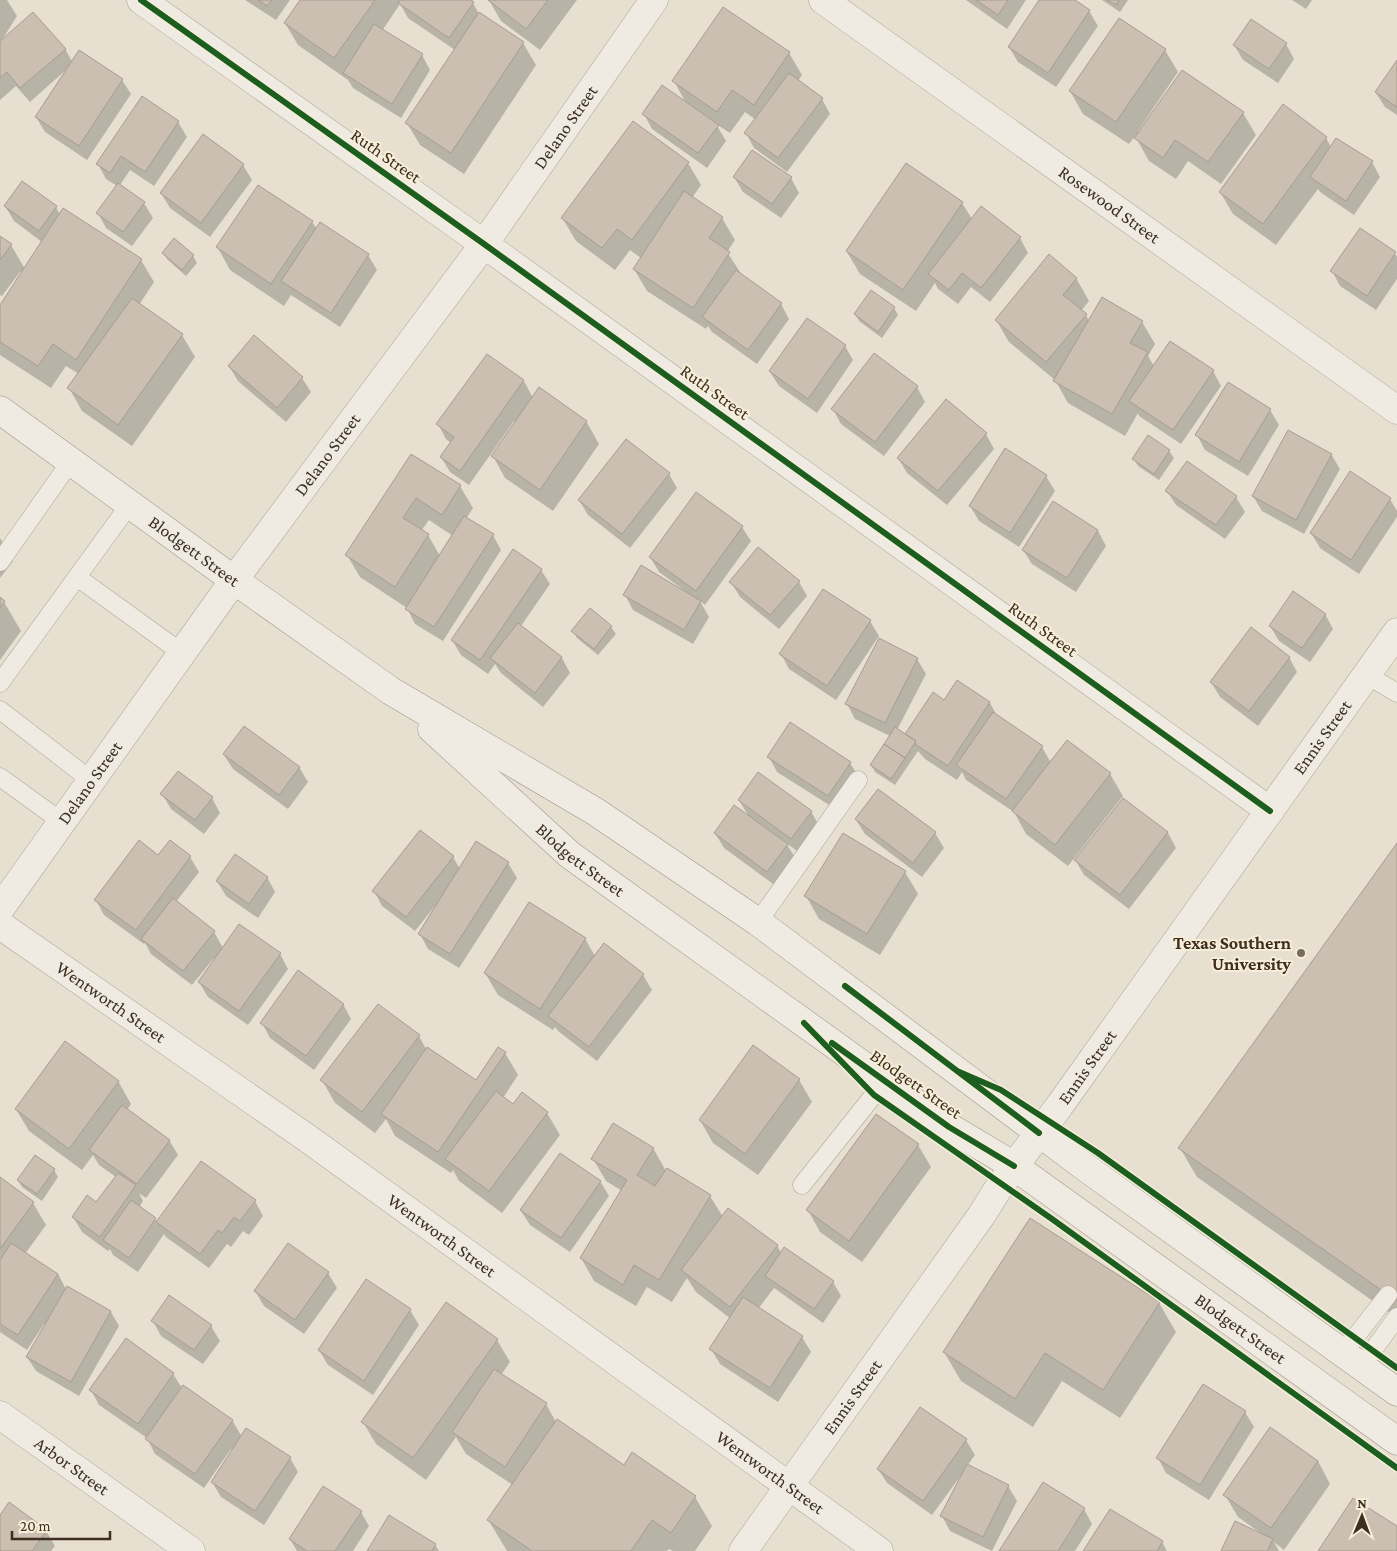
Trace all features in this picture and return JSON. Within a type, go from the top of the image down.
[{"type":"street","name":"Ruth Street","points":[[141,0],[484,244],[1270,810]]},
{"type":"street","name":"Delano Street","points":[[0,909],[234,580],[484,244],[654,0]]},
{"type":"street","name":"Rosewood Street","points":[[822,0],[1397,410]]},
{"type":"street","name":"Blodgett Street","points":[[0,410],[390,691],[596,812],[758,922],[1039,1133],[1397,1392]]},
{"type":"street","name":"Ennis Street","points":[[743,1551],[1014,1166],[1397,632]]},
{"type":"street","name":"Blodgett Street","points":[[390,691],[570,855],[949,1127],[1014,1166],[1397,1441]]},
{"type":"street","name":"Wentworth Street","points":[[0,925],[308,1138],[879,1551]]},
{"type":"street","name":"Arbor Street","points":[[0,1415],[191,1551]]},
{"type":"lane","points":[[0,562],[71,461]]},
{"type":"lane","points":[[0,682],[130,504]]},
{"type":"lane","points":[[77,577],[182,653]]},
{"type":"lane","points":[[1366,675],[1397,693]]},
{"type":"lane","points":[[0,710],[92,781]]},
{"type":"lane","points":[[0,777],[62,822]]},
{"type":"lane","points":[[758,922],[858,780]]},
{"type":"lane","points":[[802,1185],[885,1081]]},
{"type":"lane","points":[[1352,1360],[1388,1295]]},
{"type":"lane","points":[[1352,1360],[1397,1317]]},
{"type":"building","points":[[258,0],[272,0],[267,6]]},
{"type":"building","points":[[300,0],[375,0],[334,58],[284,23]]},
{"type":"building","points":[[400,0],[471,0],[474,2],[449,38],[398,3]]},
{"type":"building","points":[[488,0],[548,0],[526,29]]},
{"type":"building","points":[[976,0],[1008,0],[998,15]]},
{"type":"building","points":[[1039,0],[1075,0],[1090,10],[1048,73],[1008,47]]},
{"type":"building","points":[[1107,0],[1119,0],[1116,5]]},
{"type":"building","points":[[723,7],[790,52],[754,105],[732,90],[717,112],[672,81]]},
{"type":"building","points":[[33,12],[66,49],[20,88],[7,72],[0,78],[0,41]]},
{"type":"building","points":[[479,12],[524,42],[451,153],[405,123]]},
{"type":"building","points":[[1119,18],[1166,49],[1116,122],[1069,91]]},
{"type":"building","points":[[1251,19],[1287,43],[1269,69],[1233,45]]},
{"type":"building","points":[[374,24],[423,54],[392,104],[343,73]]},
{"type":"building","points":[[79,50],[123,79],[79,146],[35,117]]},
{"type":"building","points":[[1397,60],[1397,107],[1375,92]]},
{"type":"building","points":[[1182,70],[1244,112],[1208,162],[1175,140],[1163,158],[1134,138]]},
{"type":"building","points":[[789,73],[823,98],[778,158],[744,133]]},
{"type":"building","points":[[662,85],[719,125],[698,153],[642,114]]},
{"type":"building","points":[[142,96],[179,121],[145,172],[121,156],[110,173],[96,164]]},
{"type":"building","points":[[1283,104],[1327,137],[1263,224],[1219,192]]},
{"type":"building","points":[[633,121],[689,162],[632,240],[617,229],[602,248],[561,218]]},
{"type":"building","points":[[203,134],[244,164],[201,223],[160,193]]},
{"type":"building","points":[[1336,138],[1373,161],[1346,201],[1310,177]]},
{"type":"building","points":[[752,150],[792,177],[772,204],[733,177]]},
{"type":"building","points":[[906,163],[963,202],[903,290],[846,251]]},
{"type":"building","points":[[22,181],[57,206],[39,231],[4,206]]},
{"type":"building","points":[[118,183],[145,202],[123,232],[96,213]]},
{"type":"building","points":[[258,185],[313,221],[271,284],[216,247]]},
{"type":"building","points":[[684,191],[723,217],[709,238],[730,252],[693,308],[633,269]]},
{"type":"building","points":[[981,206],[1021,237],[981,288],[962,273],[949,290],[928,274]]},
{"type":"building","points":[[63,208],[142,259],[76,360],[53,344],[38,366],[0,342],[0,305]]},
{"type":"building","points":[[320,222],[369,254],[331,313],[281,281]]},
{"type":"building","points":[[1360,228],[1396,252],[1367,296],[1330,271]]},
{"type":"building","points":[[0,236],[12,244],[0,260]]},
{"type":"building","points":[[174,238],[194,255],[182,270],[162,253]]},
{"type":"building","points":[[1049,254],[1077,278],[1063,295],[1087,314],[1046,362],[995,320]]},
{"type":"building","points":[[736,270],[782,303],[748,350],[702,317]]},
{"type":"building","points":[[871,290],[895,307],[878,332],[854,314]]},
{"type":"building","points":[[1102,297],[1143,321],[1130,343],[1148,352],[1112,414],[1053,381]]},
{"type":"building","points":[[132,298],[183,334],[118,425],[67,388]]},
{"type":"building","points":[[807,318],[846,345],[808,399],[769,371]]},
{"type":"building","points":[[254,335],[303,377],[277,408],[228,366]]},
{"type":"building","points":[[1170,341],[1214,370],[1173,430],[1129,401]]},
{"type":"building","points":[[874,353],[918,386],[875,442],[831,409]]},
{"type":"building","points":[[487,354],[524,380],[460,471],[440,457],[454,437],[436,424]]},
{"type":"building","points":[[1228,382],[1271,409],[1239,462],[1195,435]]},
{"type":"building","points":[[539,387],[587,421],[540,490],[491,456]]},
{"type":"building","points":[[946,399],[987,433],[938,491],[897,458]]},
{"type":"building","points":[[1288,430],[1332,454],[1296,520],[1252,496]]},
{"type":"building","points":[[1148,435],[1170,450],[1154,474],[1132,459]]},
{"type":"building","points":[[626,439],[670,473],[622,534],[578,500]]},
{"type":"building","points":[[1005,448],[1047,475],[1010,533],[969,506]]},
{"type":"building","points":[[411,454],[461,485],[442,515],[416,498],[403,518],[429,534],[395,587],[345,555]]},
{"type":"building","points":[[1187,461],[1237,496],[1216,525],[1165,491]]},
{"type":"building","points":[[1350,471],[1391,498],[1351,560],[1310,533]]},
{"type":"building","points":[[696,492],[743,526],[696,591],[649,557]]},
{"type":"building","points":[[1053,501],[1098,530],[1067,578],[1022,550]]},
{"type":"building","points":[[464,516],[494,534],[434,627],[405,609]]},
{"type":"building","points":[[758,547],[800,581],[770,615],[729,582]]},
{"type":"building","points":[[513,549],[542,569],[480,660],[451,640]]},
{"type":"building","points":[[641,565],[701,601],[684,630],[623,595]]},
{"type":"building","points":[[823,589],[871,620],[827,686],[779,654]]},
{"type":"building","points":[[1293,591],[1326,614],[1302,648],[1269,626]]},
{"type":"building","points":[[0,597],[5,601],[0,608]]},
{"type":"building","points":[[590,608],[612,626],[594,649],[571,631]]},
{"type":"building","points":[[518,623],[562,657],[535,693],[490,658]]},
{"type":"building","points":[[1251,627],[1290,657],[1249,711],[1210,682]]},
{"type":"building","points":[[879,638],[918,658],[885,723],[845,704]]},
{"type":"building","points":[[957,680],[990,702],[948,766],[915,744],[916,741],[905,734],[933,692],[944,700]]},
{"type":"building","points":[[993,712],[1043,746],[1006,799],[956,765]]},
{"type":"building","points":[[790,722],[851,762],[828,796],[767,757]]},
{"type":"building","points":[[244,726],[300,767],[279,795],[223,754]]},
{"type":"building","points":[[895,727],[916,741],[905,758],[884,744]]},
{"type":"building","points":[[1067,740],[1111,773],[1055,845],[1012,811]]},
{"type":"building","points":[[884,744],[905,758],[891,779],[870,765]]},
{"type":"building","points":[[178,771],[213,797],[195,820],[160,794]]},
{"type":"building","points":[[758,772],[812,811],[791,839],[738,800]]},
{"type":"building","points":[[878,789],[936,832],[913,863],[855,819]]},
{"type":"building","points":[[1123,798],[1168,832],[1120,895],[1074,860]]},
{"type":"building","points":[[734,805],[788,844],[767,872],[714,833]]},
{"type":"building","points":[[420,830],[454,856],[406,917],[372,891]]},
{"type":"building","points":[[843,833],[906,871],[867,934],[804,896]]},
{"type":"building","points":[[139,840],[158,855],[170,840],[191,856],[136,930],[94,900]]},
{"type":"building","points":[[476,841],[509,862],[450,954],[418,934]]},
{"type":"building","points":[[1397,843],[1397,1301],[1178,1148]]},
{"type":"building","points":[[235,854],[268,877],[249,904],[216,881]]},
{"type":"building","points":[[173,898],[215,931],[183,971],[141,939]]},
{"type":"building","points":[[529,902],[586,938],[540,1009],[484,973]]},
{"type":"building","points":[[239,924],[281,953],[239,1011],[198,982]]},
{"type":"building","points":[[604,943],[644,974],[589,1047],[548,1016]]},
{"type":"building","points":[[298,970],[344,1004],[306,1056],[260,1023]]},
{"type":"building","points":[[378,1004],[420,1035],[362,1112],[320,1080]]},
{"type":"building","points":[[65,1041],[119,1081],[69,1149],[15,1109]]},
{"type":"building","points":[[753,1045],[800,1079],[745,1154],[699,1120]]},
{"type":"building","points":[[427,1047],[476,1080],[498,1047],[506,1052],[438,1152],[381,1114]]},
{"type":"building","points":[[496,1091],[513,1104],[522,1092],[548,1112],[489,1191],[445,1159]]},
{"type":"building","points":[[122,1105],[170,1140],[137,1184],[89,1150]]},
{"type":"building","points":[[876,1114],[919,1144],[849,1241],[806,1210]]},
{"type":"building","points":[[613,1123],[654,1148],[637,1175],[655,1186],[667,1168],[711,1195],[659,1280],[634,1265],[623,1285],[580,1258],[627,1180],[591,1159]]},
{"type":"building","points":[[560,1153],[601,1181],[561,1238],[520,1210]]},
{"type":"building","points":[[35,1155],[55,1169],[37,1194],[17,1180]]},
{"type":"building","points":[[201,1161],[256,1200],[240,1221],[234,1217],[222,1233],[218,1230],[200,1254],[156,1222]]},
{"type":"building","points":[[118,1173],[136,1185],[100,1237],[72,1217],[87,1195],[96,1202]]},
{"type":"building","points":[[0,1177],[34,1202],[0,1249]]},
{"type":"building","points":[[131,1200],[156,1218],[129,1258],[103,1240]]},
{"type":"building","points":[[728,1208],[778,1245],[730,1307],[681,1270]]},
{"type":"building","points":[[1030,1218],[1160,1302],[1103,1390],[1045,1353],[1015,1399],[943,1352]]},
{"type":"building","points":[[11,1243],[58,1274],[18,1335],[0,1324],[0,1260]]},
{"type":"building","points":[[288,1243],[329,1272],[295,1320],[254,1291]]},
{"type":"building","points":[[784,1247],[834,1281],[814,1309],[765,1276]]},
{"type":"building","points":[[366,1279],[411,1309],[364,1381],[318,1350]]},
{"type":"building","points":[[67,1286],[111,1311],[71,1382],[26,1357]]},
{"type":"building","points":[[169,1295],[212,1325],[194,1350],[151,1321]]},
{"type":"building","points":[[743,1297],[803,1336],[770,1388],[709,1349]]},
{"type":"building","points":[[446,1302],[498,1339],[413,1458],[361,1422]]},
{"type":"building","points":[[126,1338],[174,1373],[138,1424],[89,1390]]},
{"type":"building","points":[[494,1369],[547,1403],[505,1467],[452,1432]]},
{"type":"building","points":[[1203,1384],[1246,1411],[1200,1485],[1156,1458]]},
{"type":"building","points":[[183,1385],[233,1420],[195,1474],[145,1439]]},
{"type":"building","points":[[920,1407],[967,1439],[923,1501],[877,1469]]},
{"type":"building","points":[[557,1419],[624,1465],[632,1452],[696,1496],[671,1533],[652,1520],[631,1551],[532,1551],[487,1520]]},
{"type":"building","points":[[1270,1427],[1318,1461],[1271,1528],[1223,1495]]},
{"type":"building","points":[[246,1428],[291,1457],[255,1511],[211,1482]]},
{"type":"building","points":[[967,1464],[1009,1485],[983,1537],[940,1516]]},
{"type":"building","points":[[1043,1482],[1085,1508],[1058,1551],[999,1551]]},
{"type":"building","points":[[323,1486],[362,1511],[335,1551],[307,1551],[289,1539]]},
{"type":"building","points":[[1353,1498],[1397,1526],[1397,1551],[1318,1551]]},
{"type":"building","points":[[9,1502],[47,1530],[32,1551],[0,1551],[0,1515]]},
{"type":"building","points":[[1110,1509],[1163,1541],[1157,1551],[1083,1551]]},
{"type":"building","points":[[389,1515],[436,1544],[432,1551],[367,1551]]},
{"type":"building","points":[[1235,1521],[1273,1539],[1267,1551],[1221,1551]]},
{"type":"cycle path","points":[[141,0],[484,244],[1270,811]]},
{"type":"cycle path","points":[[845,986],[1039,1133]]},
{"type":"cycle path","points":[[804,1023],[874,1095],[1052,1219],[1397,1468]]},
{"type":"cycle path","points":[[832,1043],[949,1127],[1014,1166]]},
{"type":"cycle path","points":[[957,1071],[1001,1090],[1098,1153],[1397,1368]]},
{"type":"place","name":"Texas Southern University","points":[[1301,953]]}]
